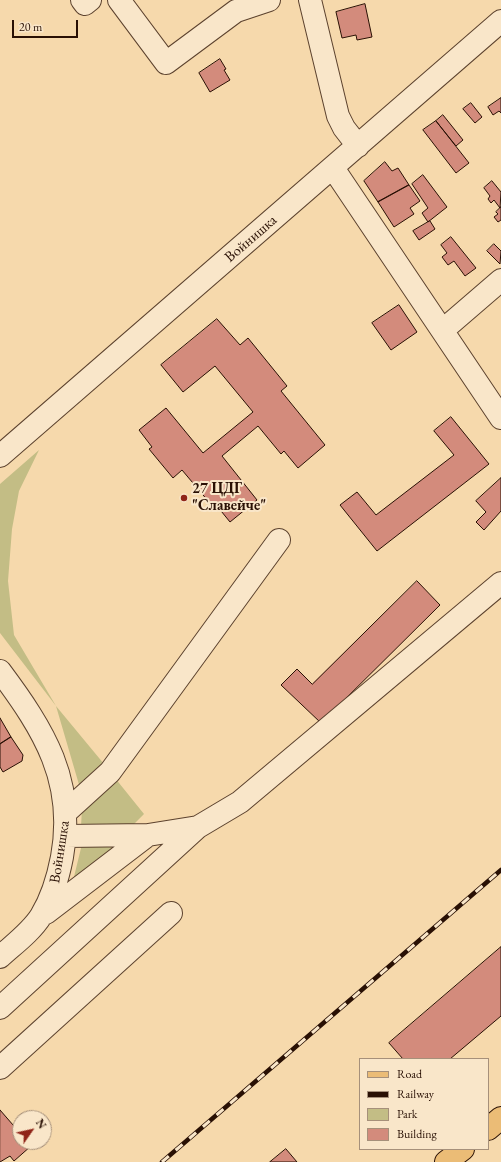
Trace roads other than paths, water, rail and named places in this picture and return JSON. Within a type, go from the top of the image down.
[{"type":"main road","points":[[489,1128],[501,1118]]},
{"type":"main road","points":[[446,1162],[462,1150]]},
{"type":"street","points":[[82,0],[85,4],[90,0]]},
{"type":"street","points":[[119,0],[166,62],[236,11],[269,0]]},
{"type":"street","points":[[310,0],[338,116],[344,128],[358,146]]},
{"type":"street","name":"Войнишка","points":[[0,456],[501,21]]},
{"type":"street","points":[[333,168],[443,330],[492,388],[501,418]]},
{"type":"street","points":[[443,330],[501,280]]},
{"type":"street","points":[[66,812],[110,772],[279,540]]},
{"type":"street","points":[[0,1008],[198,827],[240,802],[501,583]]},
{"type":"street","name":"Войнишка","points":[[0,671],[39,727],[54,759],[62,786],[66,812],[66,836],[55,888],[40,918],[0,957]]},
{"type":"street","points":[[66,836],[148,835],[198,827]]},
{"type":"street","points":[[40,918],[148,835]]},
{"type":"street","points":[[0,1068],[171,912]]},
{"type":"railway","points":[[162,1162],[501,870]]},
{"type":"place","name":"27 ЦДГ \"Славейче\"","points":[[184,498]]}]
